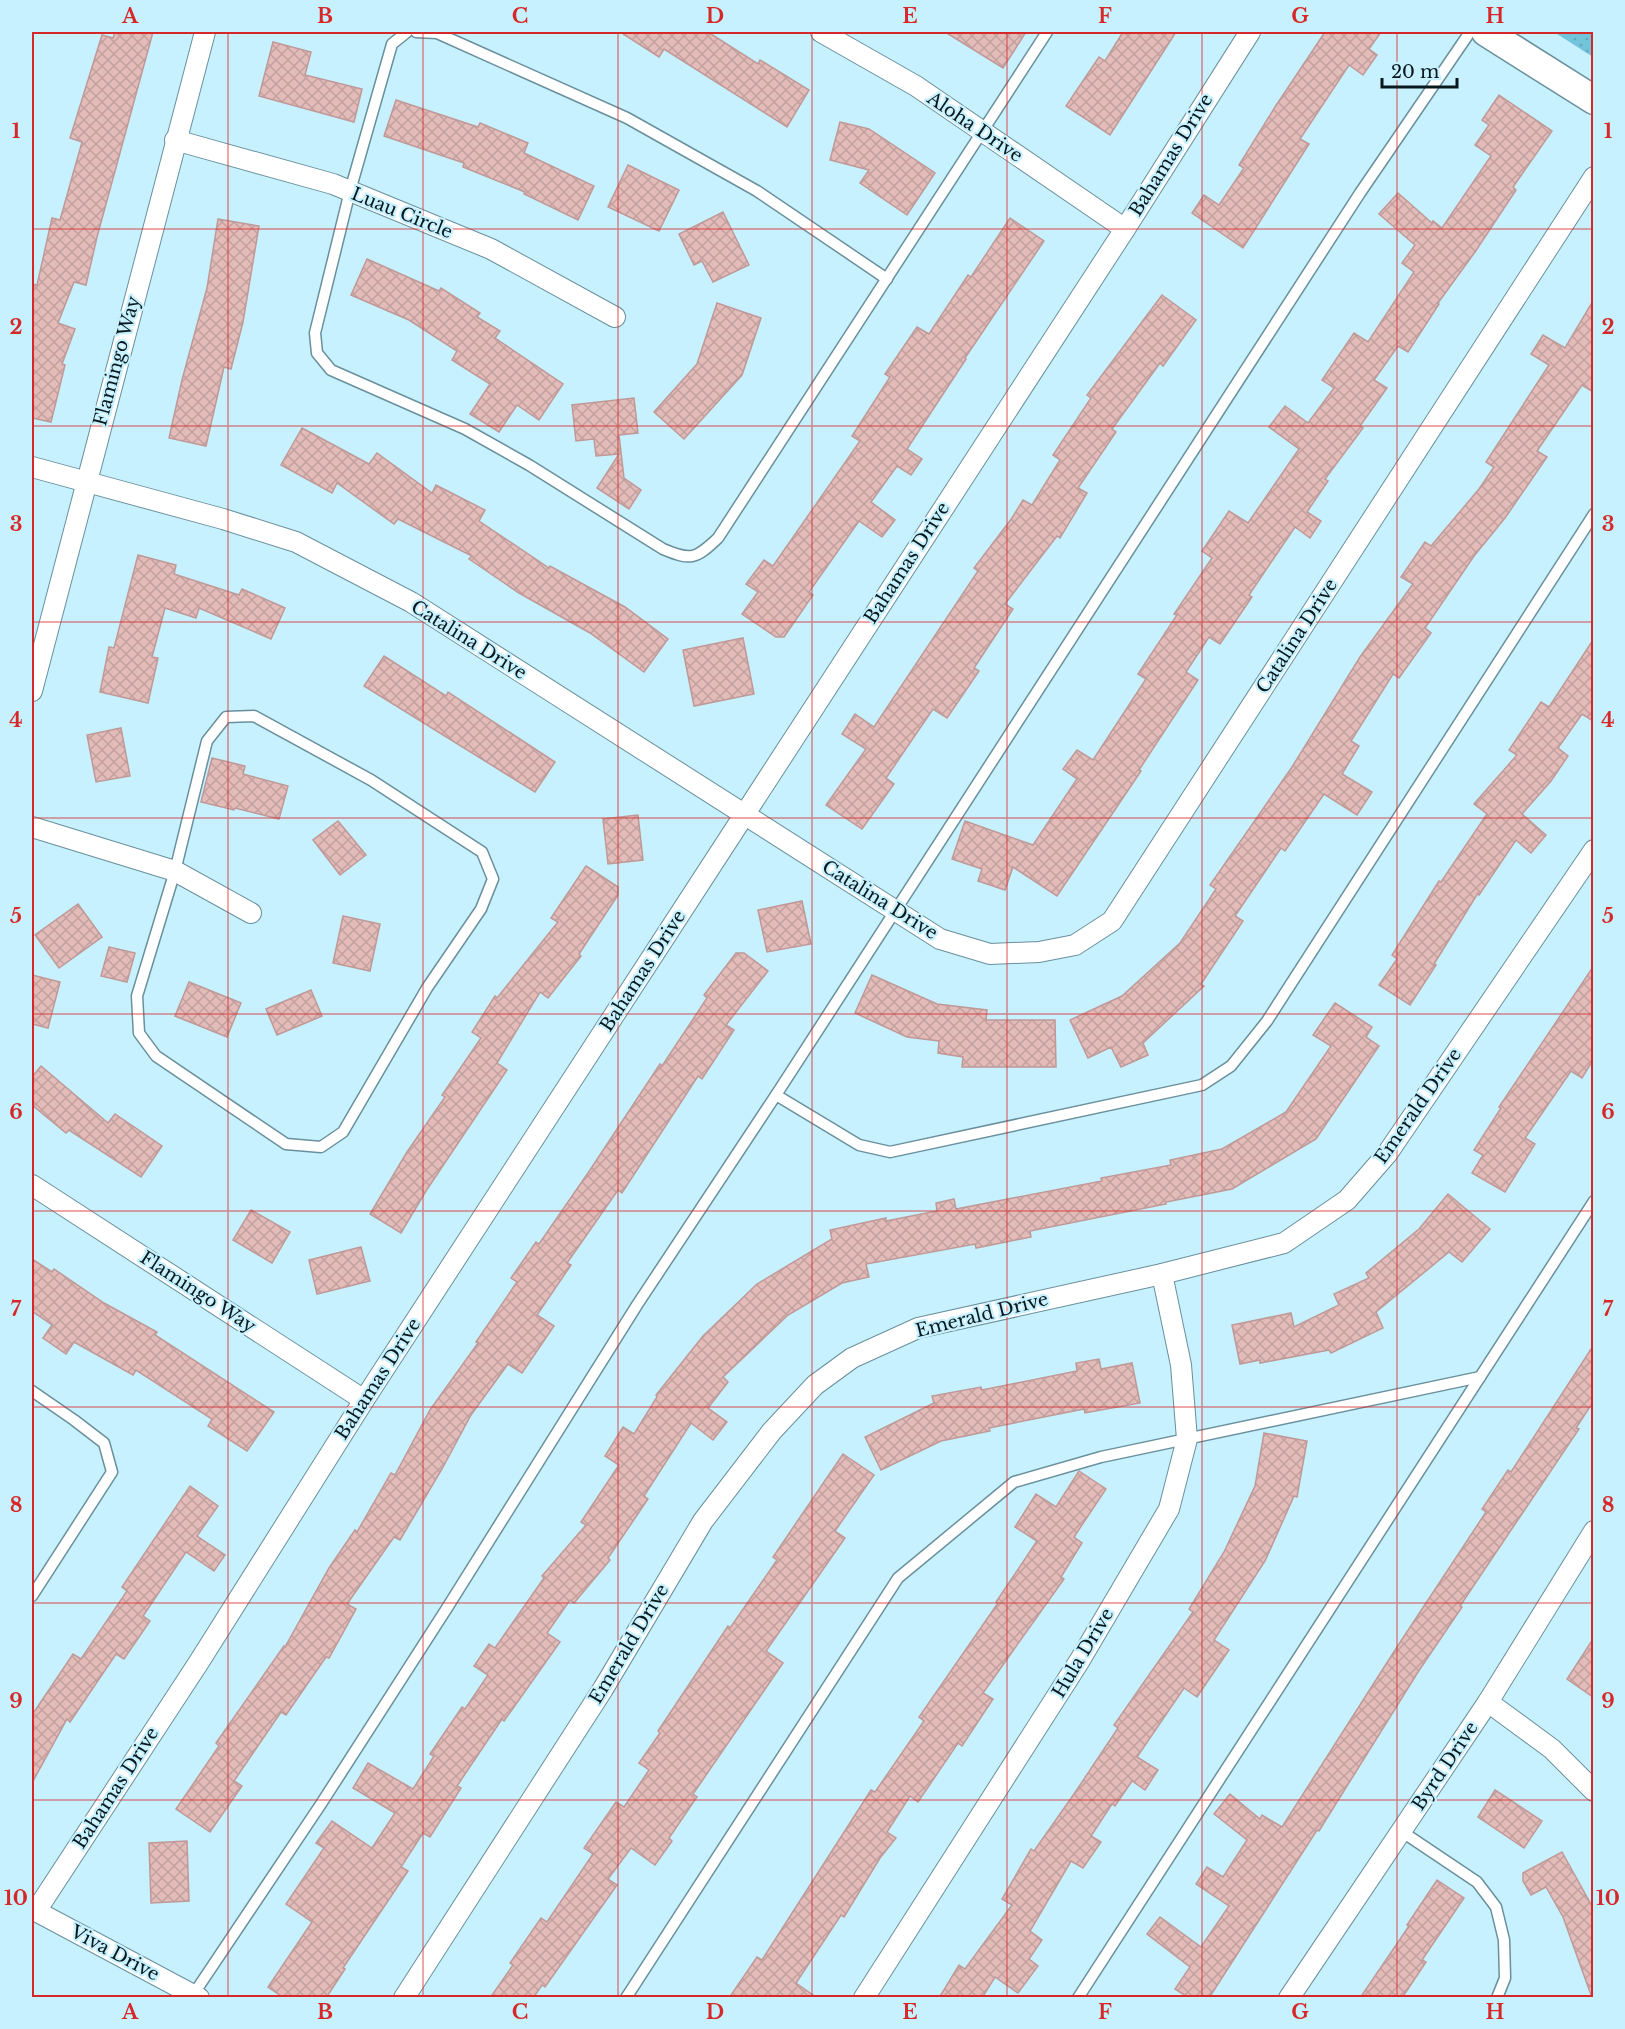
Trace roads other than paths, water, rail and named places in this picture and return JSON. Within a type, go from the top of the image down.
[{"type":"street","name":"Flamingo Way","points":[[32,691],[205,32]]},
{"type":"street","name":"Aloha Drive","points":[[821,32],[916,86],[1125,229]]},
{"type":"street","name":"Bahamas Drive","points":[[34,1910],[199,1662],[364,1400],[1125,229],[1250,32]]},
{"type":"street","points":[[1486,32],[1593,100]]},
{"type":"street","name":"Luau Circle","points":[[175,140],[333,184],[491,249],[615,317]]},
{"type":"street","name":"Catalina Drive","points":[[32,467],[223,519],[296,542],[411,602],[940,939],[990,954],[1039,952],[1075,945],[1112,921],[1593,177]]},
{"type":"street","points":[[32,827],[175,871],[251,913]]},
{"type":"street","name":"Emerald Drive","points":[[404,1998],[603,1689],[703,1521],[772,1431],[815,1385],[852,1358],[918,1328],[1162,1274],[1284,1242],[1347,1200],[1386,1154],[1593,850]]},
{"type":"street","name":"Flamingo Way","points":[[32,1185],[364,1400]]},
{"type":"street","name":"Hula Drive","points":[[864,1998],[1080,1660],[1169,1509],[1187,1439],[1181,1365],[1162,1274]]},
{"type":"street","name":"Byrd Drive","points":[[1289,1998],[1488,1702],[1593,1531]]},
{"type":"street","points":[[1488,1702],[1552,1749],[1593,1791]]},
{"type":"street","name":"Viva Drive","points":[[34,1910],[194,1996]]},
{"type":"lane","points":[[407,32],[392,44],[350,191],[315,333],[317,353],[331,370],[465,429],[529,465],[663,549],[684,558],[702,553],[718,538],[1047,32]]},
{"type":"lane","points":[[416,32],[437,33],[627,118],[757,191],[887,279]]},
{"type":"lane","points":[[194,1996],[447,1608],[637,1305],[776,1095],[1360,193],[1470,32]]},
{"type":"lane","points":[[776,1095],[859,1145],[890,1152],[1202,1084],[1231,1066],[1267,1021],[1593,514]]},
{"type":"lane","points":[[254,716],[371,780],[482,852],[493,879],[481,909],[427,988],[343,1132],[321,1147],[286,1144],[156,1056],[139,1033],[137,996],[175,871],[207,741],[226,717],[254,716]]},
{"type":"lane","points":[[1078,1998],[1593,1201]]},
{"type":"lane","points":[[626,1998],[898,1578],[1014,1482],[1101,1457],[1480,1377]]},
{"type":"lane","points":[[32,1391],[104,1443],[112,1473],[32,1596]]},
{"type":"lane","points":[[1401,1831],[1478,1882],[1496,1907],[1504,1940],[1505,1968],[1505,1978],[1497,1998]]}]
